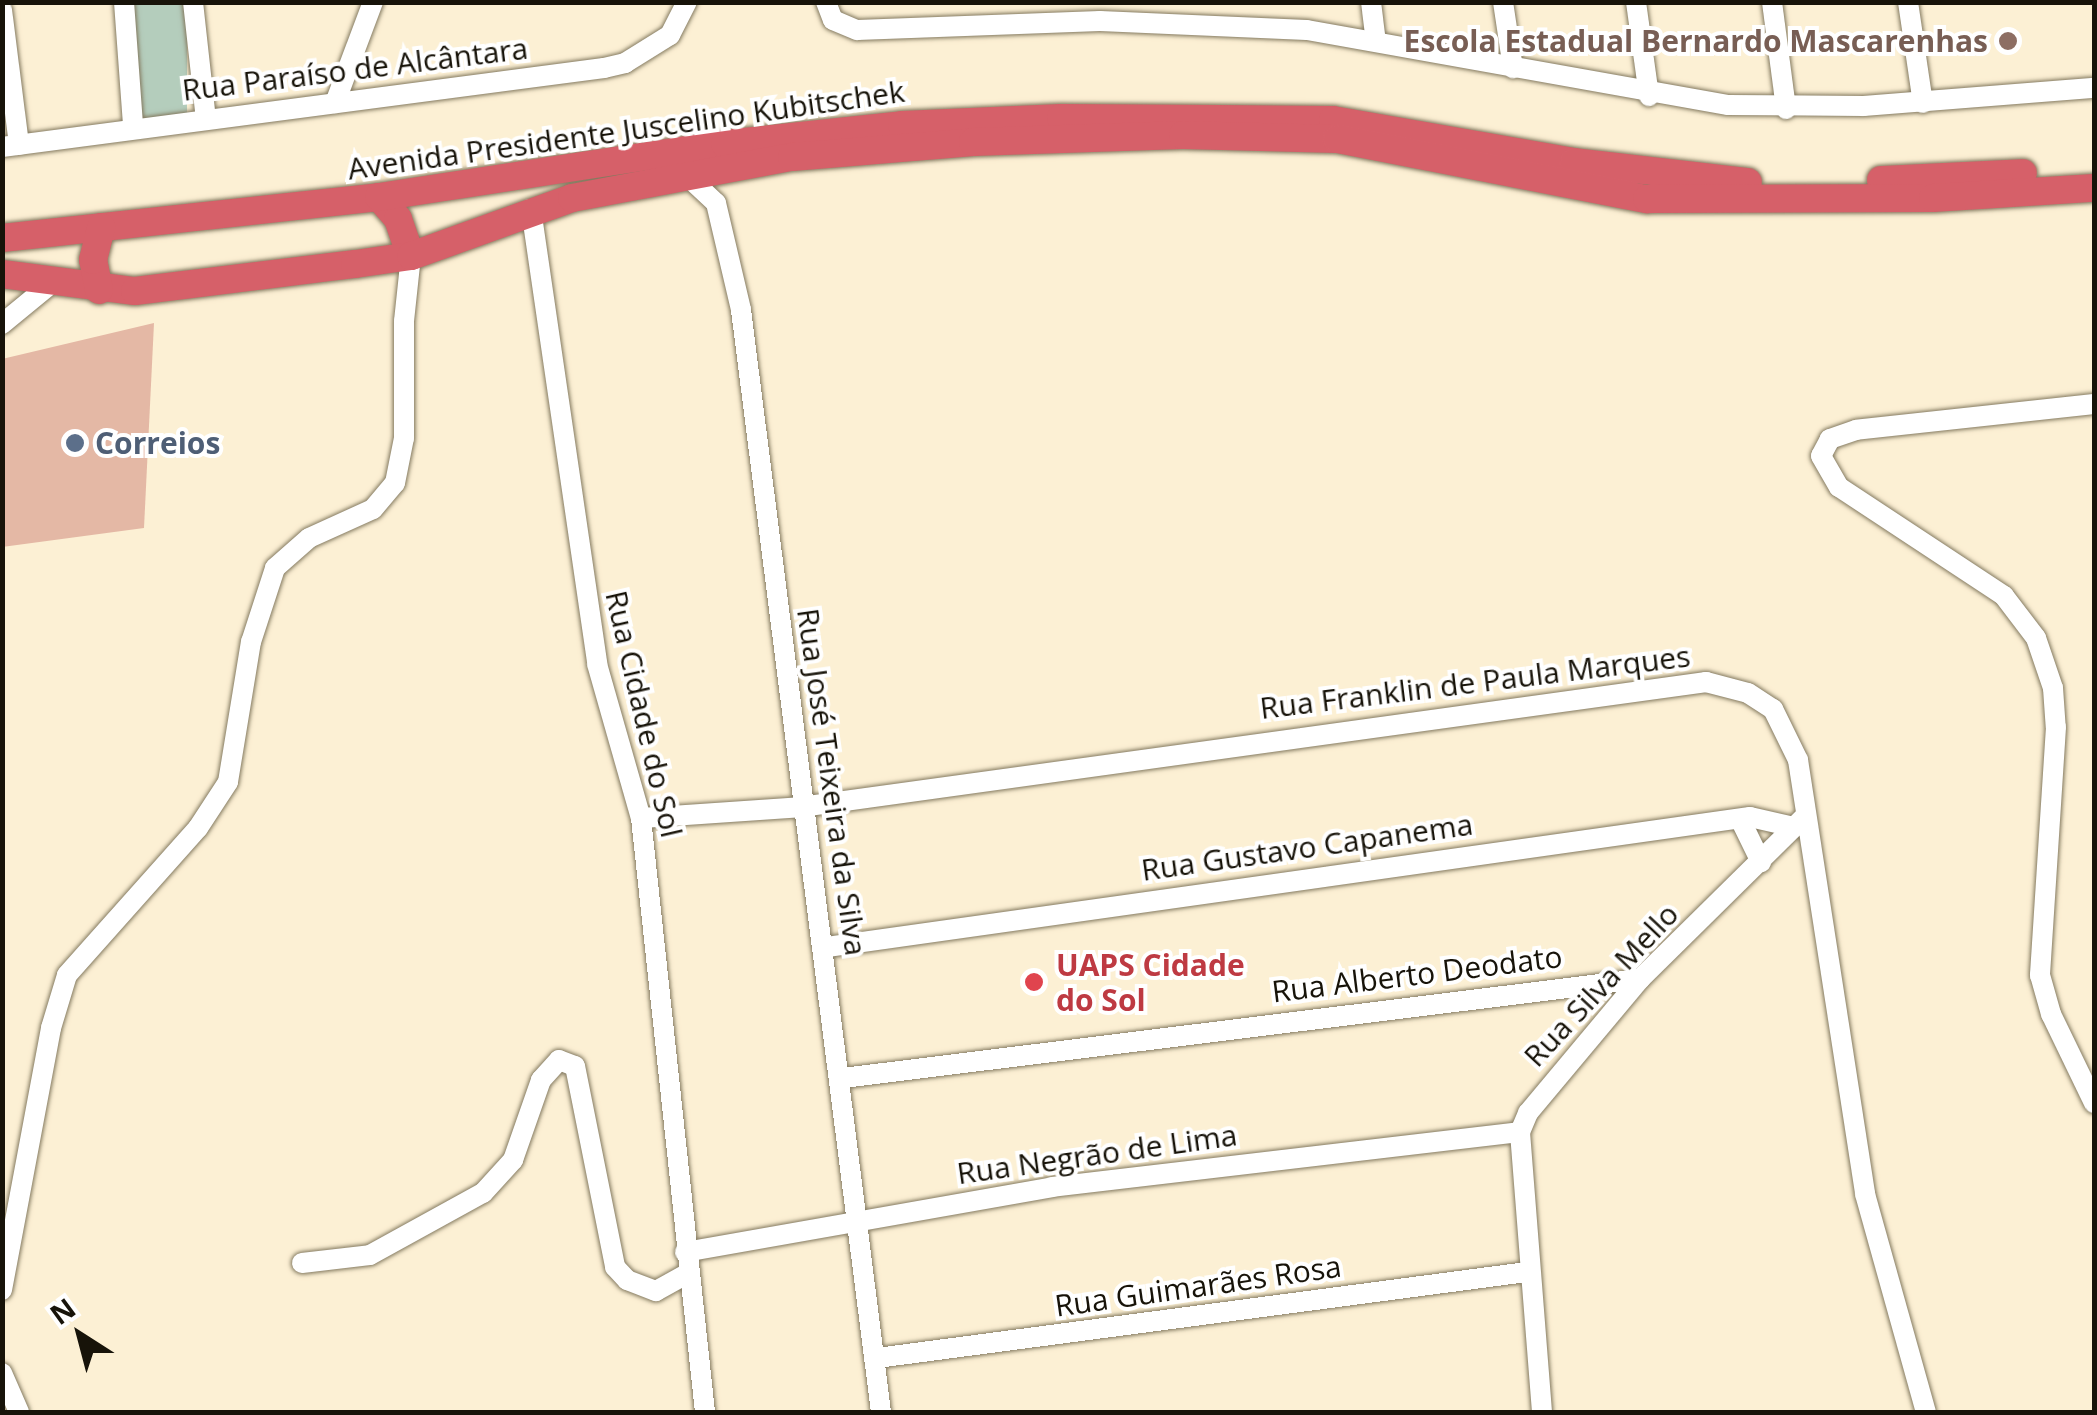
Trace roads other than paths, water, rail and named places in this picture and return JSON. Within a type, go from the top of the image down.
[{"type":"highway","name":"Avenida Presidente Juscelino Kubitschek","points":[[2,238],[379,197],[834,132],[1138,115],[1333,120],[1672,177],[1779,185],[2094,170]]},
{"type":"highway","name":"Avenida Presidente Juscelino Kubitschek","points":[[2,274],[99,290],[411,256],[531,209],[686,176],[908,146],[1232,135],[1337,139],[1647,198],[1932,198],[2094,188]]},
{"type":"highway","points":[[425,190],[490,196],[531,209]]},
{"type":"highway","points":[[379,197],[398,219],[411,256]]},
{"type":"highway","points":[[99,290],[93,260],[101,228]]},
{"type":"street","points":[[124,2],[133,126]]},
{"type":"street","points":[[192,2],[206,119]]},
{"type":"street","points":[[335,103],[373,2]]},
{"type":"street","name":"Rua Paraíso de Alcântara","points":[[11,146],[133,126],[625,64],[670,35],[687,2]]},
{"type":"street","points":[[826,2],[840,26],[972,25],[1099,12],[1239,13],[1649,96],[1786,109],[1923,103],[2094,88]]},
{"type":"street","points":[[969,2],[972,25]]},
{"type":"street","points":[[1371,2],[1376,40]]},
{"type":"street","points":[[1503,2],[1513,68]]},
{"type":"street","points":[[1636,2],[1649,96]]},
{"type":"street","points":[[1772,2],[1786,109]]},
{"type":"street","points":[[1908,2],[1923,103]]},
{"type":"street","points":[[2,10],[11,146]]},
{"type":"street","name":"Rua José Teixeira da Silva","points":[[686,176],[716,202],[726,227],[752,395],[800,807],[826,946],[881,1412]]},
{"type":"street","name":"Rua Cidade do Sol","points":[[531,209],[597,664],[641,818],[687,1274],[705,1412]]},
{"type":"street","points":[[2,1290],[51,1028],[67,975],[198,828],[228,782],[251,642],[275,568],[309,538],[373,509],[395,483],[404,438],[411,256]]},
{"type":"street","points":[[2,324],[52,282]]},
{"type":"street","points":[[2094,404],[1856,430],[1830,439],[1822,456],[1839,488],[2004,596],[2041,650],[2054,688],[2056,772],[2040,975],[2050,1014],[2094,1103]]},
{"type":"street","name":"Rua Franklin de Paula Marques","points":[[641,818],[800,807],[1706,682],[1748,693],[1773,709],[1792,736],[1800,821],[1865,1194],[1926,1412]]},
{"type":"street","name":"Rua Gustavo Capanema","points":[[826,946],[1740,819],[1765,816],[1800,821]]},
{"type":"street","points":[[1740,819],[1761,862]]},
{"type":"street","name":"Rua Silva Mello","points":[[1520,1132],[1556,1072],[1640,979],[1800,821]]},
{"type":"street","name":"Rua Alberto Deodato","points":[[843,1078],[1640,979]]},
{"type":"street","points":[[302,1263],[370,1255],[484,1193],[513,1160],[541,1080],[558,1060],[575,1066],[615,1267],[627,1280],[656,1291],[687,1274]]},
{"type":"street","points":[[1520,1132],[1526,1272],[1542,1412]]},
{"type":"street","name":"Rua Negrão de Lima","points":[[685,1252],[1052,1187],[1520,1132]]},
{"type":"street","name":"Rua Guimarães Rosa","points":[[877,1358],[1526,1272]]},
{"type":"street","points":[[2,1373],[19,1412]]},
{"type":"place","name":"Escola Estadual Bernardo Mascarenhas","points":[[2008,41]]},
{"type":"place","name":"Correios","points":[[75,443]]},
{"type":"place","name":"UAPS Cidade do Sol","points":[[1034,982]]}]
